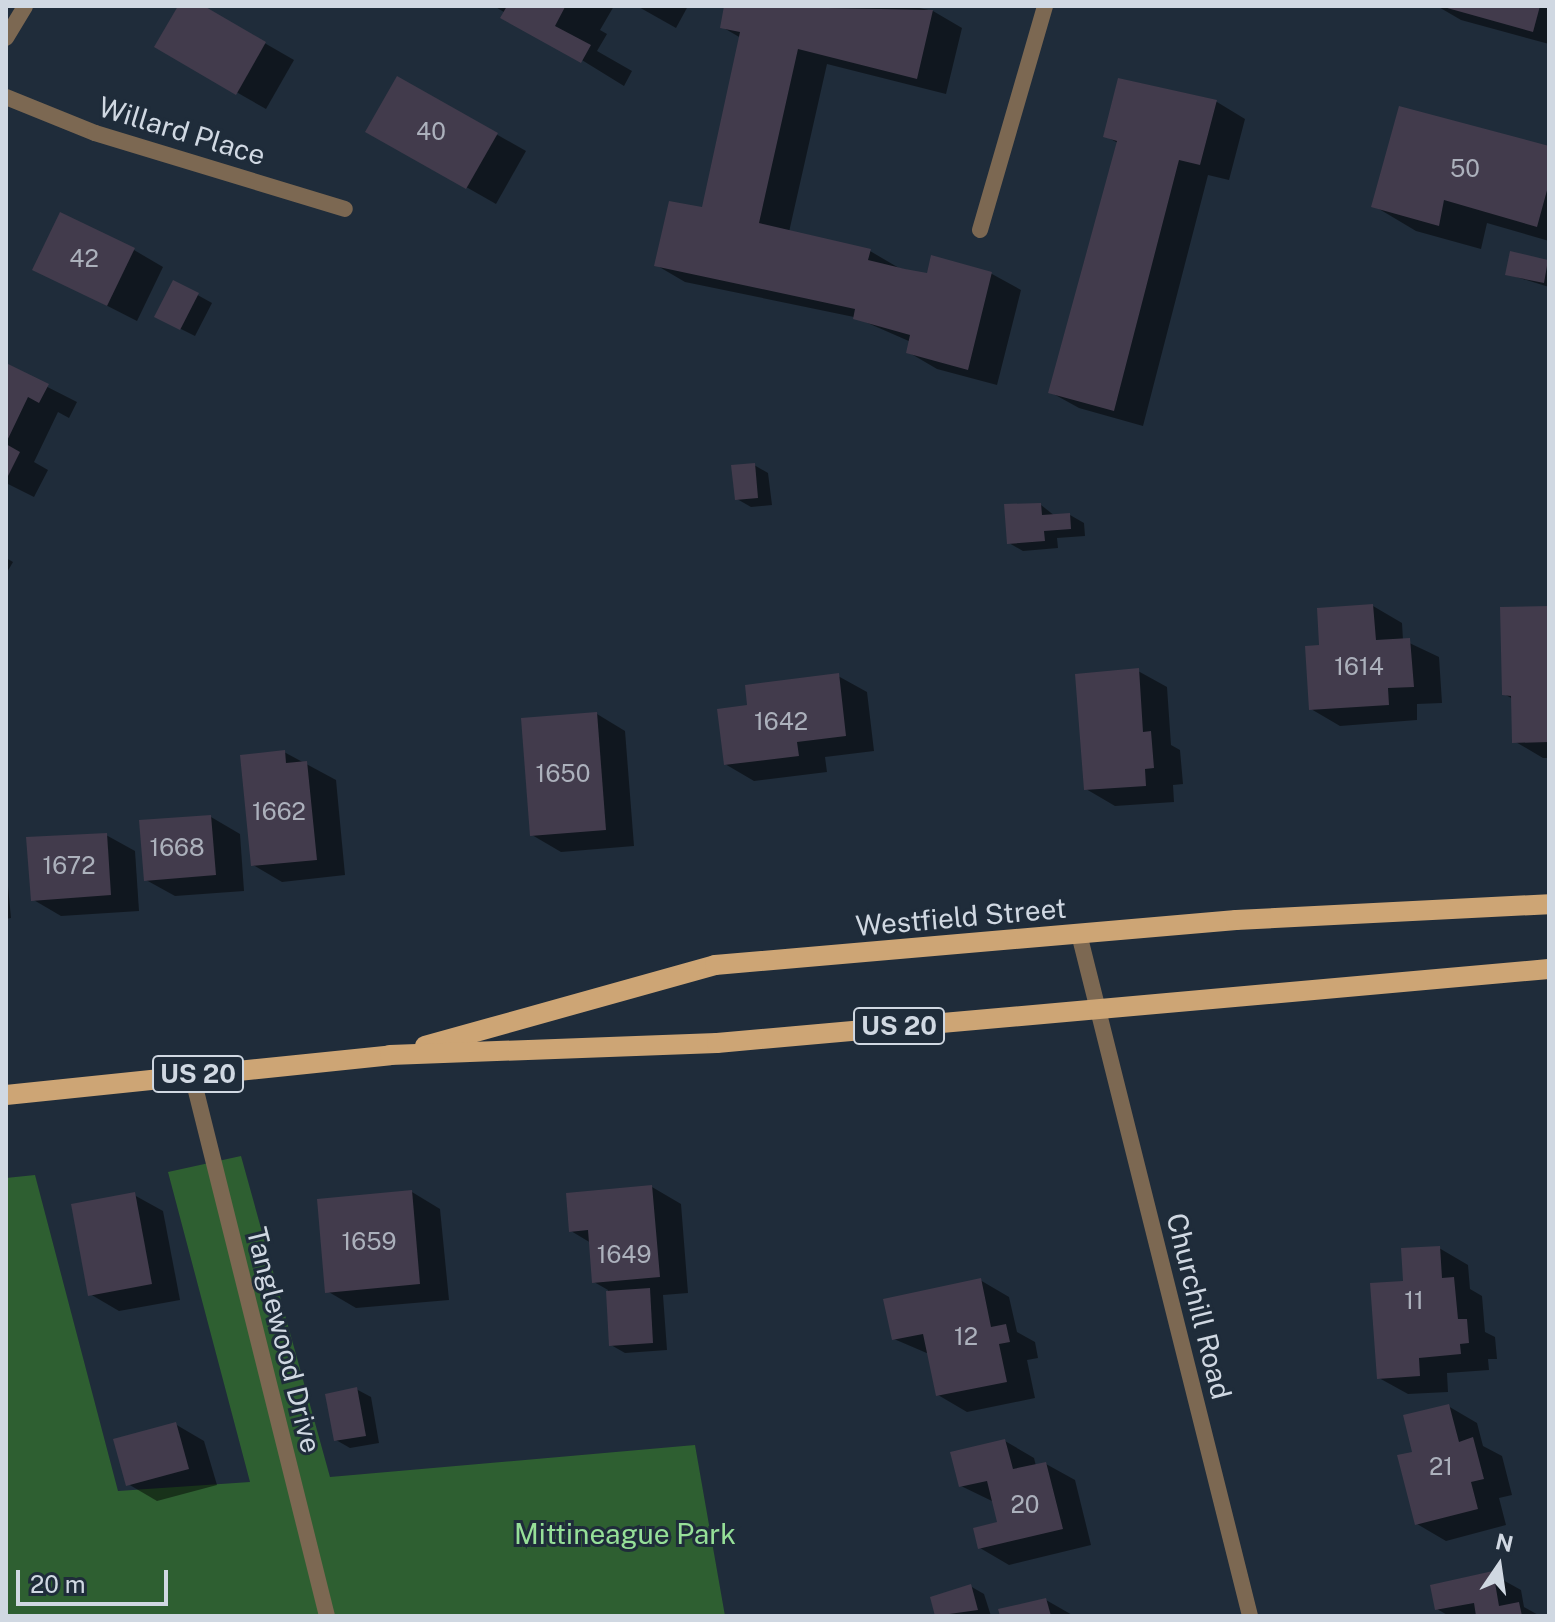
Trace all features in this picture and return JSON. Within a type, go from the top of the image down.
[{"type":"main road","name":"Westfield Street","points":[[390,1055],[715,965],[1236,920],[1549,904]]},
{"type":"main road","name":"Westfield Street","points":[[6,1095],[390,1055],[717,1043],[1549,969]]},
{"type":"street","points":[[6,38],[25,6]]},
{"type":"street","points":[[980,230],[1045,6]]},
{"type":"street","name":"Willard Place","points":[[6,97],[95,133],[345,209]]},
{"type":"street","name":"Churchill Road","points":[[1079,934],[1250,1616]]},
{"type":"street","name":"Tanglewood Drive","points":[[192,1075],[327,1616]]},
{"type":"green space","name":"Mittineague Park","points":[[241,1156],[330,1477],[695,1445],[725,1616],[6,1616],[6,1178],[35,1175],[118,1491],[250,1482],[168,1172]]},
{"type":"building","points":[[178,6],[204,6],[266,42],[236,95],[154,47]]},
{"type":"building","points":[[507,6],[565,7],[555,26],[591,45],[581,63],[500,18]]},
{"type":"building","points":[[724,6],[933,10],[917,79],[798,49],[759,223],[871,249],[868,260],[905,269],[927,273],[931,255],[992,272],[968,370],[906,353],[910,335],[853,319],[855,309],[654,266],[669,201],[702,207],[740,32],[720,28]]},
{"type":"building","points":[[1440,6],[1540,6],[1533,32]]},
{"type":"building","points":[[397,76],[498,133],[466,189],[365,132]]},
{"type":"building","points":[[1118,78],[1217,100],[1200,165],[1179,160],[1114,411],[1048,393],[1117,141],[1103,137]]},
{"type":"building","points":[[1399,106],[1549,146],[1549,183],[1537,227],[1444,200],[1439,226],[1371,207]]},
{"type":"building","points":[[60,212],[135,248],[107,306],[32,270]]},
{"type":"building","points":[[1510,251],[1548,260],[1544,283],[1505,275]]},
{"type":"building","points":[[173,280],[199,293],[180,330],[154,317]]},
{"type":"building","points":[[6,363],[49,384],[39,403],[28,397],[6,443]]},
{"type":"building","points":[[6,444],[20,452],[6,480]]},
{"type":"building","points":[[755,463],[758,498],[735,500],[731,465]]},
{"type":"building","points":[[1041,503],[1042,515],[1070,513],[1071,529],[1044,531],[1045,541],[1007,544],[1004,504]]},
{"type":"building","points":[[1373,604],[1376,640],[1410,638],[1414,687],[1388,688],[1389,705],[1309,710],[1305,646],[1319,645],[1317,608]]},
{"type":"building","points":[[1549,606],[1549,742],[1512,743],[1511,696],[1502,695],[1500,607]]},
{"type":"building","points":[[1139,668],[1143,732],[1151,731],[1154,768],[1145,769],[1146,786],[1084,790],[1075,674]]},
{"type":"building","points":[[839,673],[846,736],[797,742],[799,756],[724,765],[717,709],[747,705],[745,685]]},
{"type":"building","points":[[597,712],[606,830],[530,836],[521,718]]},
{"type":"building","points":[[285,750],[286,763],[307,761],[317,860],[251,866],[240,755]]},
{"type":"building","points":[[211,815],[216,875],[144,881],[139,820]]},
{"type":"building","points":[[107,833],[111,895],[31,901],[26,837]]},
{"type":"building","points":[[652,1185],[660,1277],[592,1283],[588,1230],[569,1232],[566,1193]]},
{"type":"building","points":[[412,1190],[420,1284],[325,1293],[317,1199]]},
{"type":"building","points":[[135,1192],[152,1284],[88,1296],[71,1204]]},
{"type":"building","points":[[1440,1246],[1442,1278],[1454,1277],[1458,1319],[1467,1319],[1469,1343],[1460,1344],[1461,1354],[1419,1358],[1420,1376],[1377,1379],[1370,1283],[1403,1281],[1401,1248]]},
{"type":"building","points":[[981,1278],[991,1327],[1006,1324],[1010,1342],[999,1344],[1007,1382],[936,1396],[923,1334],[892,1340],[883,1299]]},
{"type":"building","points":[[650,1288],[653,1343],[609,1346],[606,1291]]},
{"type":"building","points":[[357,1387],[366,1436],[334,1441],[325,1394]]},
{"type":"building","points":[[1449,1404],[1459,1442],[1473,1437],[1484,1479],[1471,1482],[1478,1509],[1415,1525],[1397,1455],[1412,1452],[1403,1415]]},
{"type":"building","points":[[176,1422],[189,1469],[126,1486],[113,1439]]},
{"type":"building","points":[[1005,1439],[1013,1469],[1046,1462],[1063,1529],[978,1549],[973,1528],[997,1522],[987,1481],[959,1487],[950,1452]]},
{"type":"building","points":[[1493,1571],[1499,1606],[1519,1602],[1522,1616],[1476,1616],[1474,1603],[1435,1610],[1430,1585]]},
{"type":"building","points":[[971,1584],[978,1610],[935,1616],[930,1597]]},
{"type":"building","points":[[1046,1598],[1051,1616],[1000,1616],[998,1609]]}]
